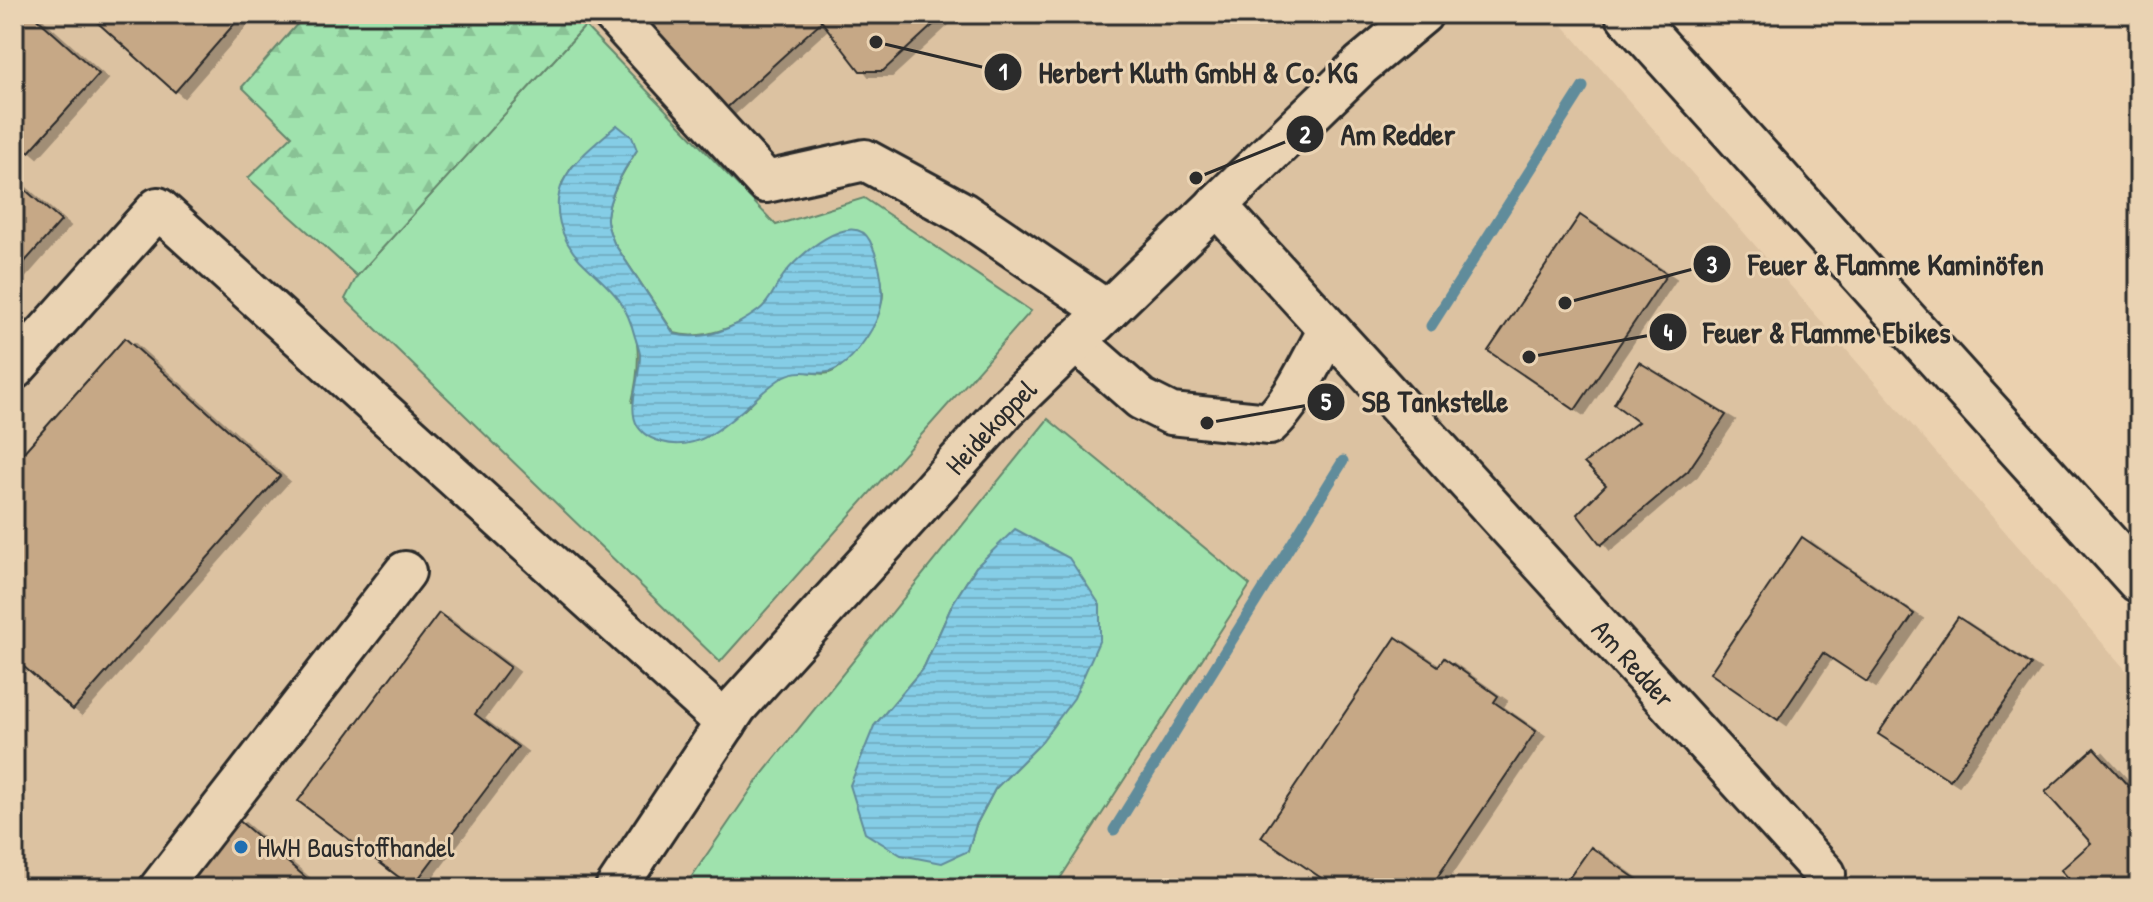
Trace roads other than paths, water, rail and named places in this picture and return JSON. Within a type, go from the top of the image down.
[{"type":"main road","points":[[1628,14],[2139,580]]},
{"type":"street","points":[[613,14],[766,182],[865,160],[963,213],[1107,311]]},
{"type":"street","name":"Heidekoppel","points":[[616,888],[737,706],[994,422],[1361,65],[1417,16]]},
{"type":"street","name":"Am Redder","points":[[1216,205],[1825,874]]},
{"type":"street","points":[[14,369],[158,208],[726,723]]},
{"type":"street","points":[[1075,341],[1141,399],[1171,414],[1269,424],[1286,409],[1329,330]]},
{"type":"street","points":[[160,888],[405,572]]},
{"type":"water","points":[[617,125],[632,137],[637,150],[614,191],[608,208],[608,227],[614,243],[674,334],[707,335],[750,317],[763,306],[800,258],[825,239],[851,229],[862,232],[870,241],[880,269],[882,293],[874,325],[847,361],[827,372],[800,372],[780,379],[726,424],[696,441],[679,444],[662,442],[647,436],[638,427],[633,406],[640,354],[631,323],[614,294],[573,252],[563,233],[558,213],[560,192],[567,174],[587,151]]},
{"type":"water","points":[[1015,529],[1069,558],[1100,605],[1100,639],[1074,698],[1039,745],[995,789],[976,825],[968,851],[942,863],[901,855],[865,833],[850,785],[874,726],[924,667],[953,603],[976,567]]},
{"type":"waterway","points":[[1431,326],[1583,87]]},
{"type":"waterway","points":[[1114,830],[1343,461]]},
{"type":"place","name":"Herbert Kluth GmbH & Co. KG","points":[[876,42]]},
{"type":"place","name":"Am Redder","points":[[1196,178]]},
{"type":"place","name":"Feuer & Flamme Kaminöfen","points":[[1565,303]]},
{"type":"place","name":"Feuer & Flamme Ebikes","points":[[1529,357]]},
{"type":"place","name":"SB Tankstelle","points":[[1207,423]]},
{"type":"place","name":"HWH Baustoffhandel","points":[[241,847]]}]
